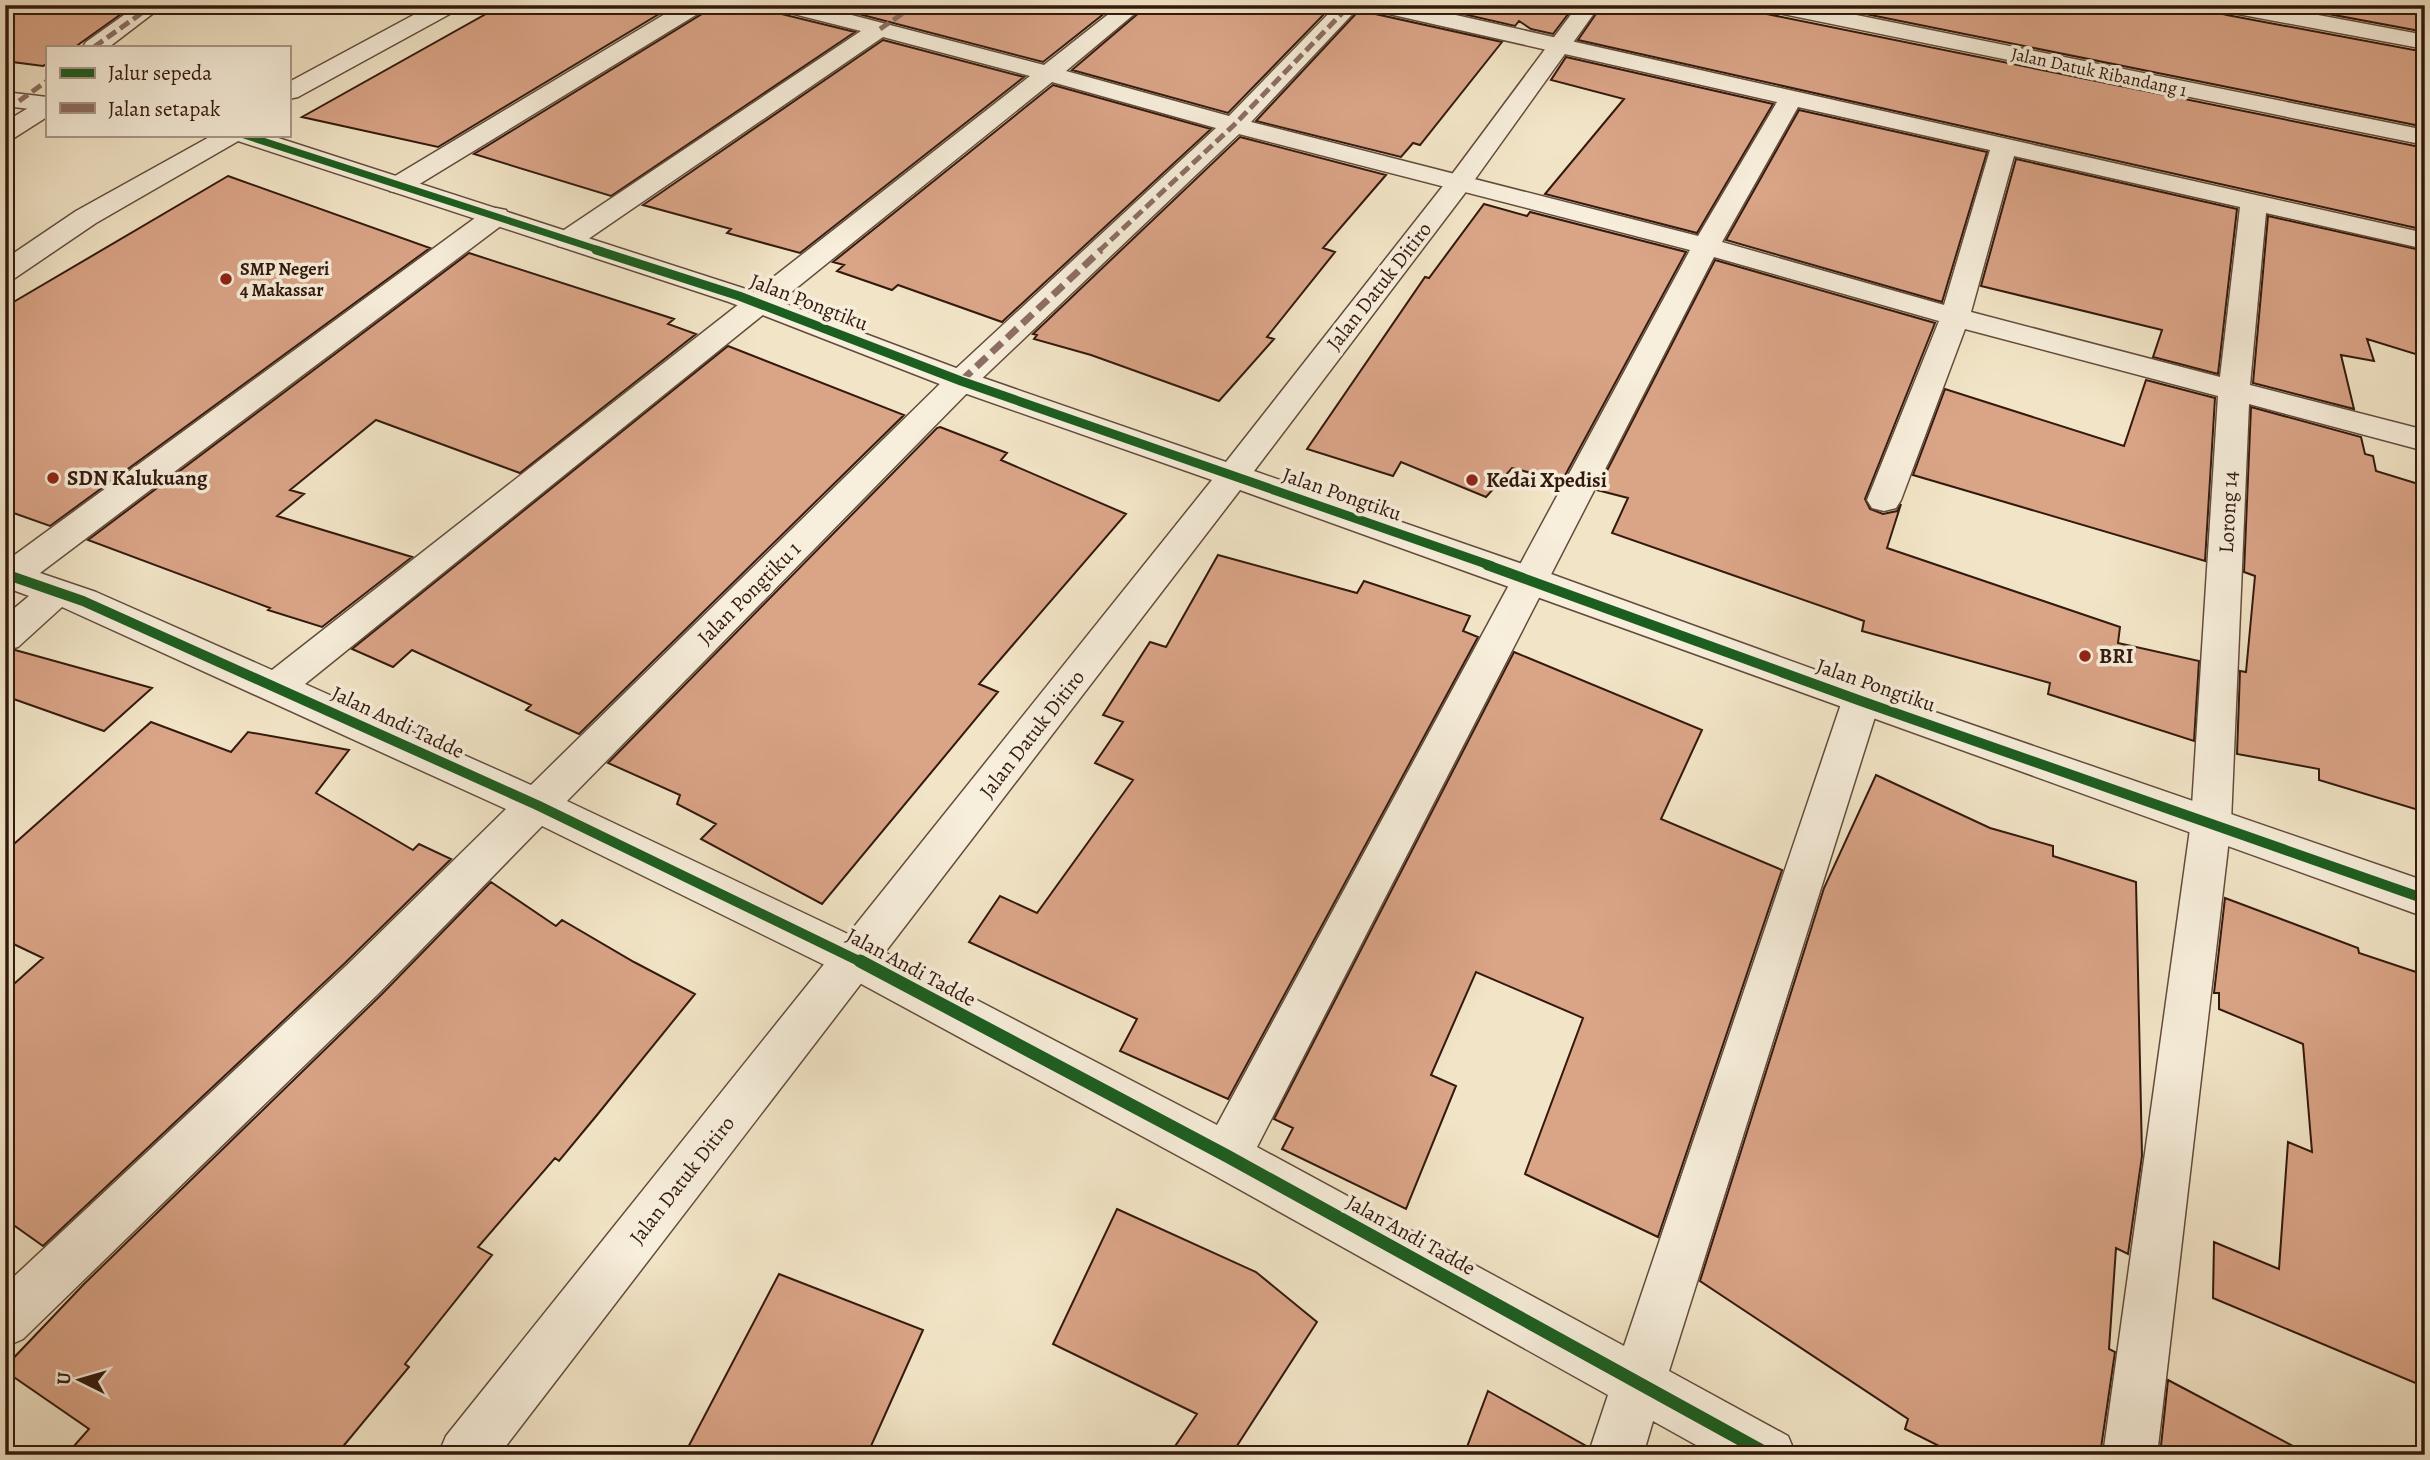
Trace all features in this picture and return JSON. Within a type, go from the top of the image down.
[{"type":"street","points":[[95,46],[153,5]]},
{"type":"street","points":[[290,91],[449,5]]},
{"type":"street","points":[[399,185],[696,5]]},
{"type":"street","points":[[786,5],[1234,125],[1706,246],[1955,317],[2425,441]]},
{"type":"street","points":[[276,687],[1134,5]]},
{"type":"street","name":"Jalan Pongtiku 1","points":[[5,1321],[363,979],[961,381],[1234,125],[1350,5]]},
{"type":"street","points":[[1380,5],[2425,241]]},
{"type":"street","name":"Jalan Datuk Ditiro","points":[[465,1455],[1233,476],[1459,183],[1589,5]]},
{"type":"street","name":"Jalan Datuk Ribandang 1","points":[[1773,5],[2425,138]]},
{"type":"street","points":[[2227,5],[2425,42]]},
{"type":"street","points":[[568,240],[880,29]]},
{"type":"street","points":[[12,100],[46,81]]},
{"type":"street","points":[[1227,1156],[1528,579],[1706,246],[1792,96]]},
{"type":"street","points":[[12,100],[46,106]]},
{"type":"street","points":[[5,133],[46,107]]},
{"type":"street","points":[[5,272],[86,217],[229,136]]},
{"type":"street","name":"Jalan Pongtiku","points":[[247,136],[761,304],[961,381],[1528,579],[1861,701],[2425,899]]},
{"type":"street","points":[[1884,500],[1955,317],[2004,145]]},
{"type":"street","name":"Lorong 14","points":[[2130,1455],[2211,822],[2234,390],[2254,202]]},
{"type":"street","points":[[8,575],[496,216]]},
{"type":"street","name":"Jalan Andi Tadde","points":[[8,575],[58,590],[537,805],[856,959],[1227,1156],[1769,1455]]},
{"type":"street","points":[[5,637],[58,590]]},
{"type":"street","points":[[1615,1455],[1861,701]]},
{"type":"building","points":[[5,5],[51,5],[124,12],[76,46],[46,46],[46,64],[43,66],[5,61]]},
{"type":"building","points":[[502,5],[674,5],[438,147],[302,117]]},
{"type":"building","points":[[709,5],[773,5],[777,13],[855,32],[611,196],[474,154],[705,12]]},
{"type":"building","points":[[824,5],[1115,5],[1043,62]]},
{"type":"building","points":[[1148,5],[1333,5],[1228,113],[1072,70]]},
{"type":"building","points":[[1364,5],[1371,13],[1502,42],[1420,145],[1413,143],[1401,157],[1256,121]]},
{"type":"building","points":[[1424,5],[1575,5],[1553,34],[1531,29],[1519,21],[1515,26]]},
{"type":"building","points":[[1602,5],[1723,5],[2425,148],[2425,230],[1578,40]]},
{"type":"building","points":[[1821,5],[2214,5],[2218,13],[2425,52],[2425,127]]},
{"type":"building","points":[[2280,5],[2425,5],[2425,32]]},
{"type":"building","points":[[883,40],[1024,77],[800,253],[727,233],[731,229],[643,205]]},
{"type":"building","points":[[1566,57],[1773,104],[1697,233],[1545,194],[1624,99],[1551,80]]},
{"type":"building","points":[[1053,85],[1211,129],[1002,322],[898,285],[892,290],[837,271],[844,265],[833,262]]},
{"type":"building","points":[[1799,110],[1987,152],[1942,302],[1726,240]]},
{"type":"building","points":[[1240,137],[1386,175],[1323,248],[1335,252],[1267,337],[1274,339],[1219,401],[1091,355],[1034,339],[1037,335],[1033,334]]},
{"type":"building","points":[[2016,159],[2237,209],[2218,374],[2153,357],[2162,330],[1981,286]]},
{"type":"building","name":"SMP Negeri 4 Makassar","points":[[228,176],[430,248],[50,526],[5,510],[5,307]]},
{"type":"building","points":[[1484,204],[1527,216],[1530,212],[1686,252],[1562,481],[1512,468],[1486,497],[1401,462],[1393,476],[1307,449],[1425,277],[1429,278]]},
{"type":"building","points":[[2268,216],[2425,251],[2425,357],[2367,339],[2374,361],[2341,355],[2354,409],[2253,383]]},
{"type":"building","points":[[469,253],[674,319],[668,324],[696,334],[520,473],[376,420],[290,490],[304,494],[277,516],[412,557],[322,627],[268,610],[270,608],[88,540]]},
{"type":"building","points":[[1715,260],[1935,323],[1865,499],[1870,509],[1883,514],[1897,511],[1901,504],[1887,548],[2120,627],[2118,643],[2199,661],[2194,741],[2048,694],[2050,683],[1862,631],[1864,621],[1612,533],[1628,498],[1597,490]]},
{"type":"building","points":[[728,346],[904,415],[579,734],[526,710],[531,705],[412,650],[393,667],[352,649]]},
{"type":"building","points":[[2146,380],[2215,398],[2205,561],[1913,475],[1945,389],[2124,446]]},
{"type":"building","points":[[2251,407],[2361,437],[2365,454],[2373,456],[2376,471],[2425,486],[2425,812],[2319,780],[2319,769],[2237,754],[2240,671],[2246,672],[2255,576],[2244,572]]},
{"type":"building","points":[[940,427],[1007,453],[1001,460],[1126,514],[979,684],[998,692],[822,904],[701,839],[716,824],[677,804],[680,795],[608,763]]},
{"type":"building","points":[[1218,555],[1357,593],[1364,581],[1470,616],[1463,631],[1478,637],[1228,1099],[1120,1051],[1137,1019],[969,942],[1000,896],[1037,913],[1133,780],[1095,763],[1123,722],[1103,715],[1150,642],[1166,647]]},
{"type":"building","points":[[15,650],[152,688],[104,731],[5,696],[5,652]]},
{"type":"building","points":[[1514,652],[1702,730],[1661,819],[1782,870],[1658,1237],[1525,1174],[1583,1018],[1476,972],[1431,1075],[1456,1086],[1406,1209],[1282,1149],[1293,1128],[1274,1119]]},
{"type":"building","points":[[151,722],[231,752],[248,732],[349,750],[316,793],[413,850],[419,844],[451,859],[345,963],[43,1246],[5,1219],[5,992],[43,958],[5,940],[5,852]]},
{"type":"building","points":[[1876,775],[1990,828],[2053,846],[2053,856],[2136,882],[2142,1156],[2128,1254],[2116,1248],[2109,1349],[2115,1352],[2100,1455],[1957,1455],[1905,1429],[1908,1419],[1700,1281],[1824,888]]},
{"type":"building","points":[[491,882],[556,926],[562,920],[695,994],[559,1161],[555,1158],[478,1247],[492,1255],[405,1364],[409,1367],[336,1455],[66,1455],[89,1429],[5,1371],[5,1367],[84,1284],[381,995]]},
{"type":"building","points":[[2225,898],[2358,948],[2359,953],[2425,975],[2425,1387],[2213,1298],[2214,1242],[2279,1269],[2288,1142],[2312,1152],[2303,1044],[2219,1009],[2219,993],[2214,993]]},
{"type":"building","points":[[1117,1209],[1256,1272],[1317,1322],[1231,1455],[1169,1455],[1197,1414],[1053,1344]]},
{"type":"building","points":[[779,1274],[923,1330],[867,1455],[684,1455]]},
{"type":"building","points":[[2168,1380],[2310,1455],[2160,1455]]},
{"type":"building","points":[[1488,1391],[1588,1447],[1586,1455],[1464,1455]]},
{"type":"marked path","points":[[95,46],[153,5]]},
{"type":"marked path","points":[[880,29],[915,5]]},
{"type":"marked path","points":[[961,381],[1234,125],[1350,5]]},
{"type":"marked path","points":[[19,101],[46,82]]},
{"type":"cycle path","points":[[247,136],[739,296],[961,381],[1528,579],[1861,701],[2425,899]]},
{"type":"cycle path","points":[[5,574],[83,601],[537,805],[856,959],[1227,1156],[1769,1455]]},
{"type":"place","name":"SMP Negeri 4 Makassar","points":[[226,279]]},
{"type":"place","name":"SDN Kalukuang","points":[[53,478]]},
{"type":"place","name":"Kedai Xpedisi","points":[[1472,480]]},
{"type":"place","name":"BRI","points":[[2085,656]]}]
